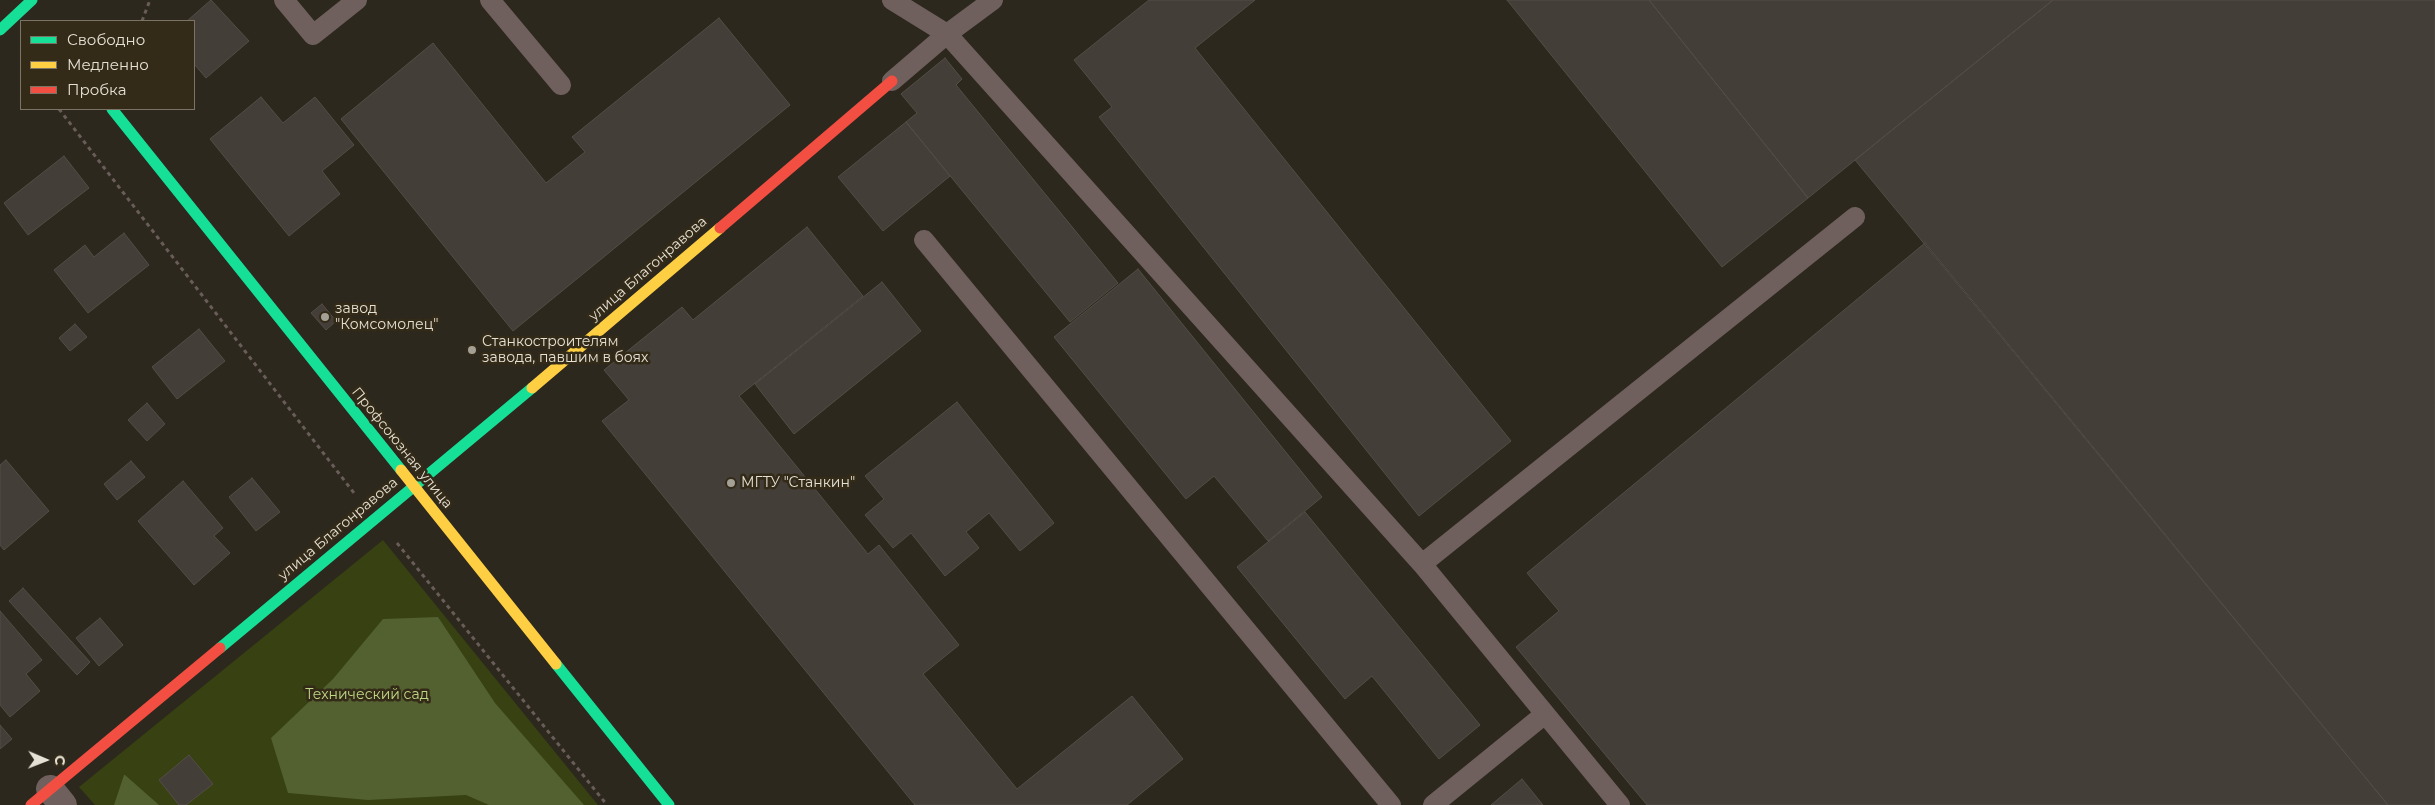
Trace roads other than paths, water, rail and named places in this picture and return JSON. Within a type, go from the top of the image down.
[{"type":"street","points":[[0,30],[28,1],[37,15]]},
{"type":"street","name":"улица Благонравова","points":[[48,800],[413,486],[453,456],[892,81]]},
{"type":"street","name":"Профсоюзная улица","points":[[113,110],[669,805]]},
{"type":"lane","points":[[284,0],[312,35],[357,0]]},
{"type":"lane","points":[[490,0],[561,85]]},
{"type":"lane","points":[[892,0],[946,34],[1422,564],[1620,805]]},
{"type":"lane","points":[[892,81],[946,34],[993,0]]},
{"type":"lane","points":[[1422,564],[1855,217]]},
{"type":"lane","points":[[924,240],[1391,805]]},
{"type":"lane","points":[[1433,805],[1545,714]]},
{"type":"place","name":"завод \"Комсомолец\"","points":[[325,317]]},
{"type":"place","name":"Станкостроителям завода, павшим в боях","points":[[472,350]]},
{"type":"place","name":"МГТУ \"Станкин\"","points":[[731,483]]},
{"type":"park label","name":"Технический сад","points":[[367,695]]}]
